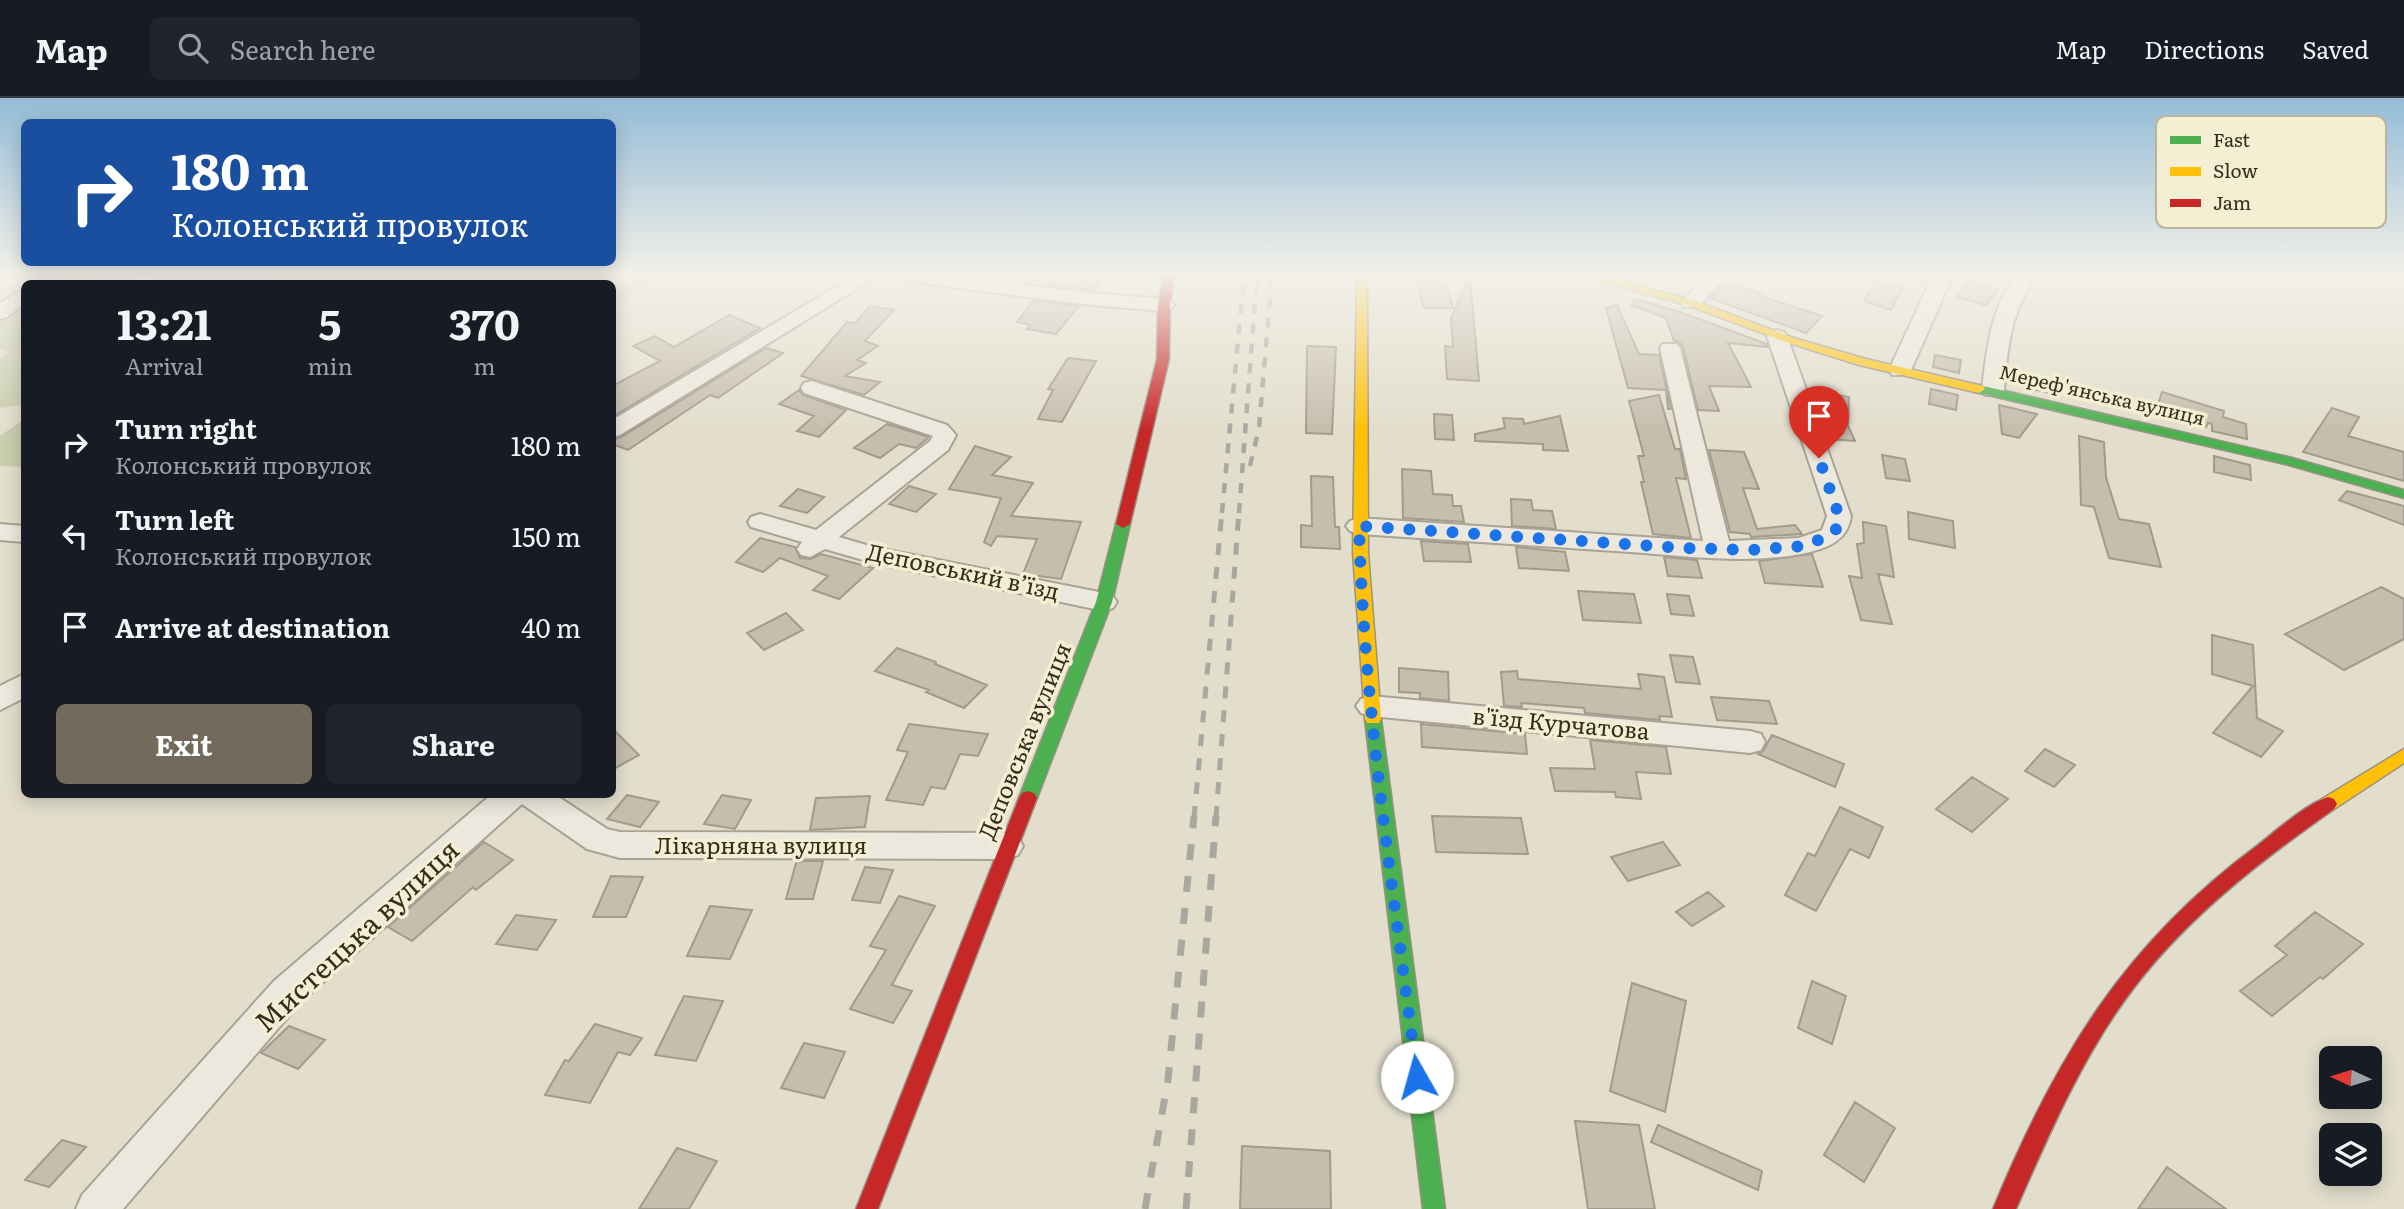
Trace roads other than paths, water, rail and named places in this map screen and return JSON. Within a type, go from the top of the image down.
[{"type":"street","points":[[616,428],[783,327]]},
{"type":"street","name":"Деповська вулиця","points":[[867,1209],[1104,601],[1163,359],[1164,327]]},
{"type":"street","points":[[1361,327],[1359,526],[1362,603],[1371,706],[1434,1209]]},
{"type":"street","name":"Мереф'янська вулиця","points":[[1755,327],[1851,359],[1993,390],[2292,463],[2404,494]]},
{"type":"street","points":[[1900,370],[1920,327]]},
{"type":"street","points":[[1993,390],[2001,327]]},
{"type":"street","points":[[1359,526],[1718,549],[1803,546],[1831,535],[1837,528],[1839,516],[1777,335]]},
{"type":"street","points":[[1670,348],[1718,549]]},
{"type":"street","name":"Деповський в’їзд","points":[[812,388],[939,430],[945,435],[940,444],[813,547]]},
{"type":"street","name":"Деповський в’їзд","points":[[761,522],[813,547],[870,554],[1104,601]]},
{"type":"street","points":[[0,532],[21,534]]},
{"type":"street","points":[[0,700],[21,686]]},
{"type":"street","name":"в'їзд Курчатова","points":[[1371,706],[1750,741]]},
{"type":"street","points":[[2004,1209],[2040,1130],[2073,1068],[2122,988],[2167,936],[2277,837],[2404,755]]},
{"type":"street","name":"Мистецька вулиця","points":[[96,1209],[287,992],[508,798]]},
{"type":"street","name":"Лікарняна вулиця","points":[[536,798],[598,840],[620,845],[1007,846]]},
{"type":"railway","points":[[1222,513],[1239,327]]},
{"type":"railway","points":[[1239,513],[1253,327]]},
{"type":"railway","points":[[1250,466],[1259,428],[1268,327]]},
{"type":"railway","points":[[1194,818],[1222,511]]},
{"type":"railway","points":[[1216,818],[1239,511]]},
{"type":"railway","points":[[1145,1209],[1168,1080],[1194,816]]},
{"type":"railway","points":[[1186,1209],[1216,816]]}]
